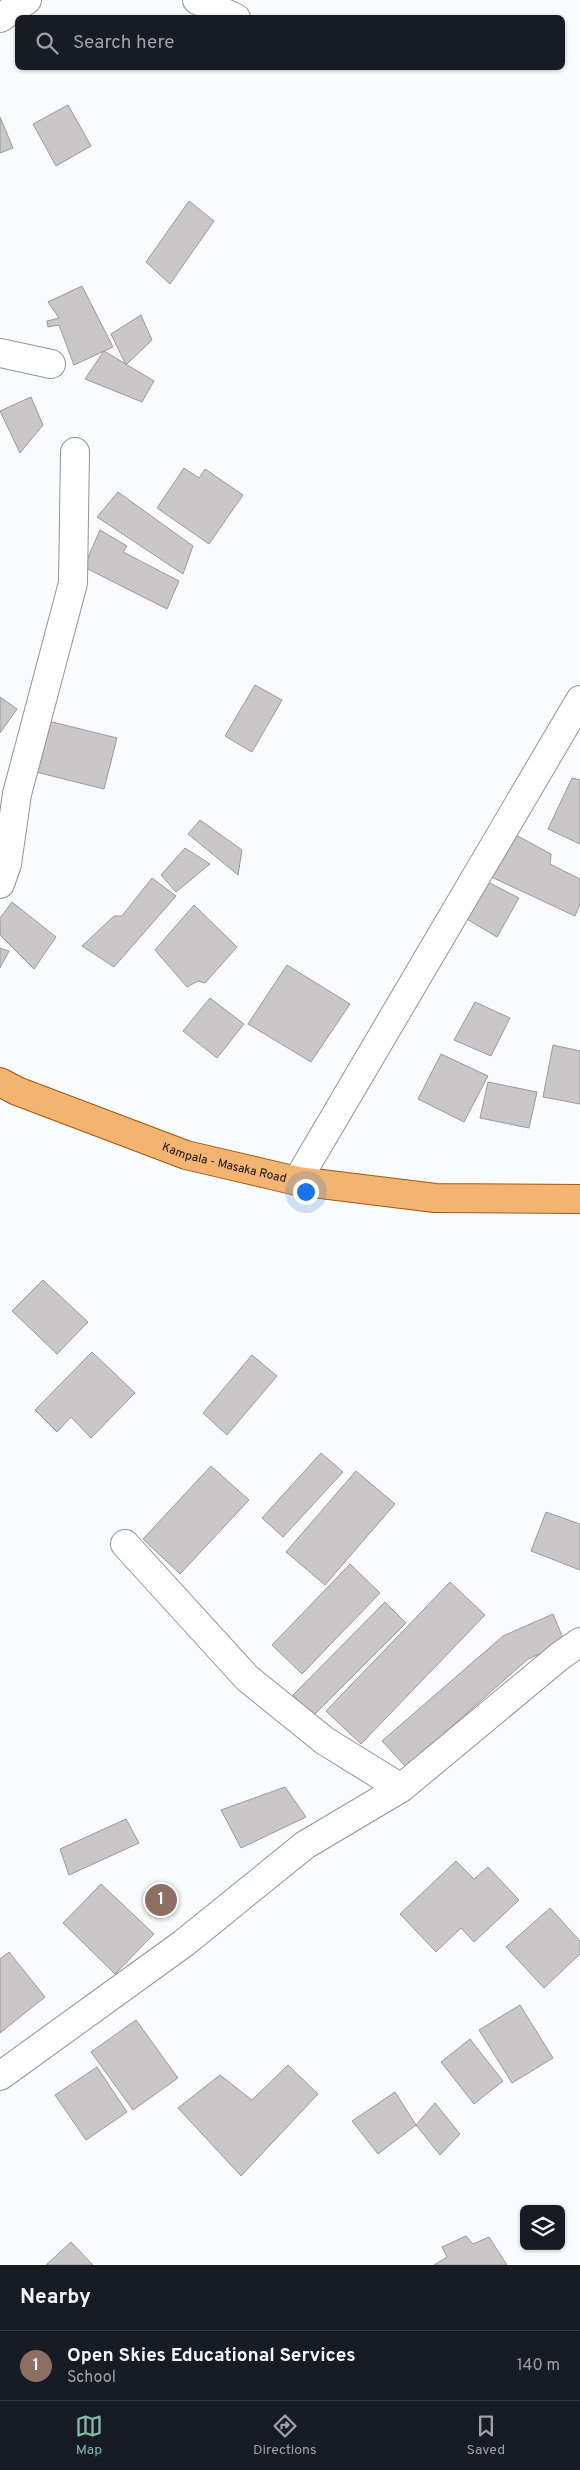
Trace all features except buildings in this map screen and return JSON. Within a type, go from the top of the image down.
[{"type":"main road","name":"Kampala - Masaka Road","points":[[0,1082],[17,1091],[186,1155],[297,1181],[435,1198],[580,1199]]},
{"type":"street","points":[[0,18],[26,0]]},
{"type":"street","points":[[197,0],[230,15]]},
{"type":"street","points":[[0,353],[51,364]]},
{"type":"street","points":[[0,884],[7,864],[17,794],[73,583],[75,452]]},
{"type":"street","points":[[297,1181],[580,700]]},
{"type":"street","points":[[125,1544],[247,1678],[325,1741],[401,1788]]},
{"type":"street","points":[[6,2061],[184,1944],[305,1844],[401,1788],[560,1656],[580,1642]]},
{"type":"place","name":"Open Skies Educational Services","points":[[161,1900]]}]
